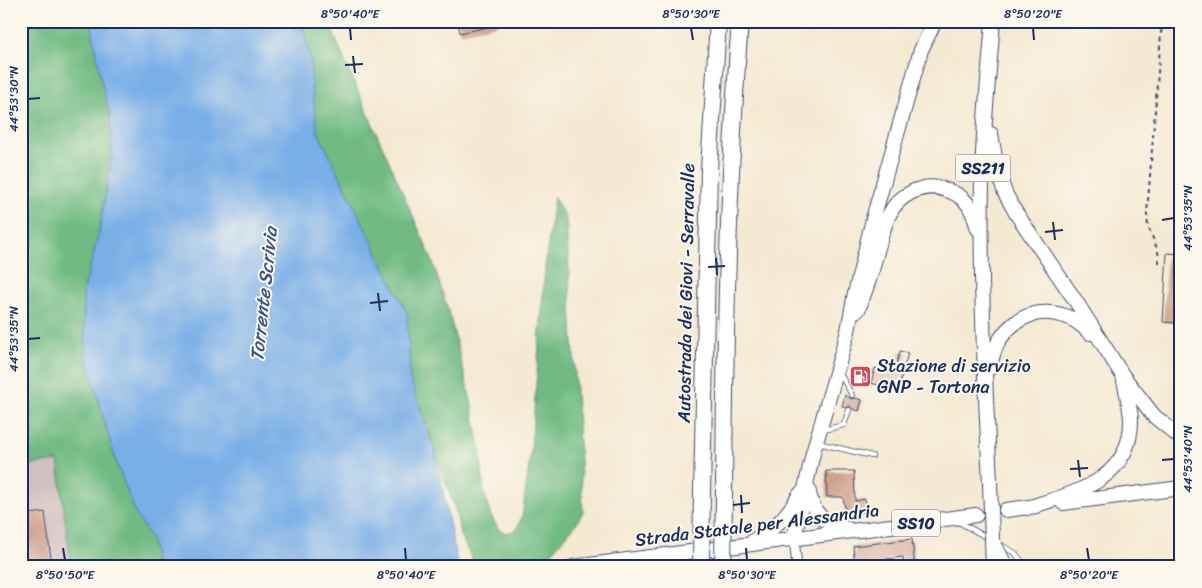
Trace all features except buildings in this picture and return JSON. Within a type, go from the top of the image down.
[{"type":"highway","name":"Autostrada dei Giovi - Serravalle","points":[[701,567],[709,170],[718,21]]},
{"type":"highway","points":[[723,567],[730,182],[740,21]]},
{"type":"main road","points":[[794,538],[818,437],[848,331],[873,219],[921,50],[935,21]]},
{"type":"main road","name":"SS211","points":[[993,21],[982,171],[981,240],[993,567]]},
{"type":"main road","points":[[987,96],[992,145],[1005,194],[1123,376],[1154,416],[1181,438]]},
{"type":"main road","points":[[848,331],[868,285],[889,213],[908,193],[922,188],[937,187],[955,192],[971,208],[981,240]]},
{"type":"main road","points":[[986,406],[994,350],[1000,338],[1021,319],[1035,314],[1064,316],[1078,323],[1100,341]]},
{"type":"main road","points":[[1027,508],[1076,492],[1096,483],[1118,462],[1125,450],[1130,434],[1131,419],[1123,376]]},
{"type":"main road","points":[[807,482],[812,506],[821,519],[829,524],[857,531]]},
{"type":"main road","points":[[747,544],[772,530],[780,523],[794,505],[807,482]]},
{"type":"main road","points":[[1006,510],[1181,488]]},
{"type":"main road","points":[[1114,497],[1181,497]]},
{"type":"main road","name":"Strada Statale per Alessandria","points":[[573,567],[660,562],[692,552],[976,515]]},
{"type":"main road","points":[[984,567],[992,538]]},
{"type":"main road","points":[[992,538],[1006,567]]},
{"type":"street","points":[[794,538],[797,567]]},
{"type":"lane","points":[[837,368],[852,395]]},
{"type":"lane","points":[[818,437],[844,426],[849,410]]},
{"type":"lane","points":[[818,437],[872,456]]},
{"type":"lane","points":[[951,518],[1015,553],[1026,567]]},
{"type":"path","points":[[1159,263],[1158,251],[1148,226],[1147,214],[1162,21]]},
{"type":"shaded area","points":[[58,460],[71,567],[21,567],[21,466]]},
{"type":"green space","points":[[21,21],[92,22],[101,80],[110,116],[112,154],[99,233],[83,292],[86,355],[115,459],[136,515],[150,537],[156,567],[71,567],[58,461],[21,466]]},
{"type":"green space","points":[[301,21],[331,21],[333,32],[344,59],[431,257],[449,313],[471,401],[480,447],[484,492],[490,514],[499,530],[507,533],[516,530],[522,517],[531,450],[545,266],[554,197],[566,219],[583,512],[575,526],[551,553],[534,561],[476,567],[460,535],[456,512],[410,379],[407,313],[318,132],[312,92],[310,56]]},
{"type":"water","name":"Torrente Scrivia","points":[[91,21],[301,21],[310,56],[312,92],[318,132],[407,313],[410,379],[435,451],[458,567],[156,567],[150,537],[136,515],[115,459],[86,355],[83,292],[99,233],[112,154],[110,116],[101,80]]},
{"type":"place","name":"Stazione di servizio GNP - Tortona","points":[[861,376]]}]
